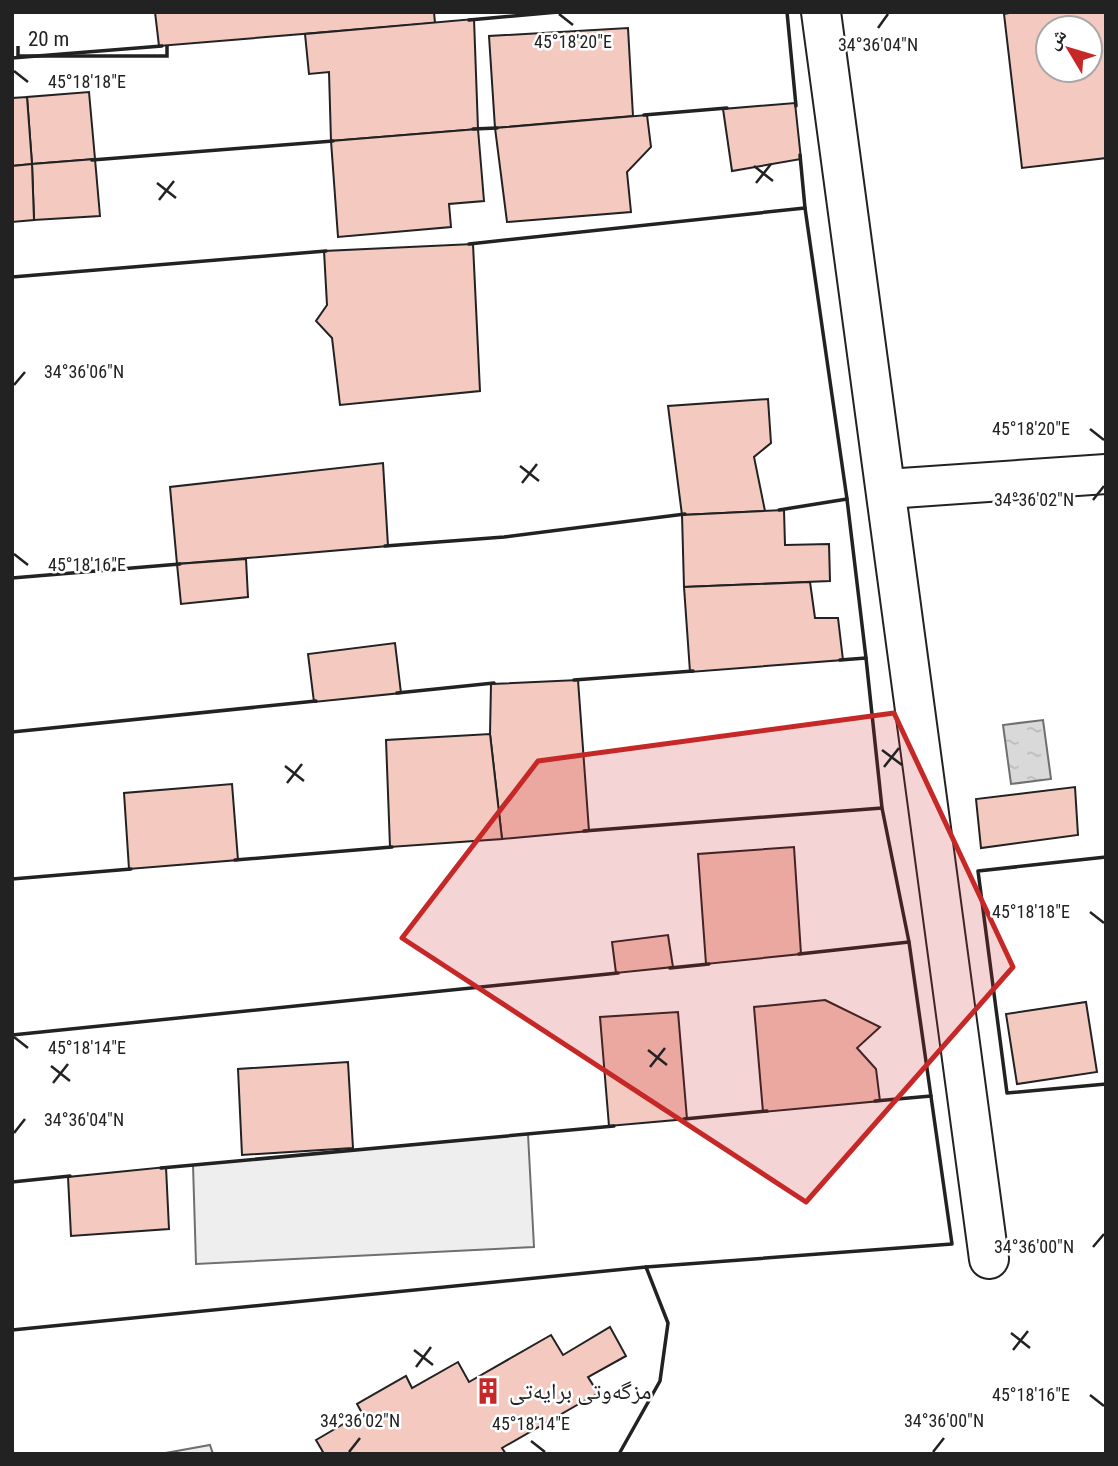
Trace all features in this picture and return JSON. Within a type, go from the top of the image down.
[{"type":"street","points":[[821,12],[989,1259]]},
{"type":"street","points":[[887,489],[1106,474]]},
{"type":"highlighted area","points":[[894,713],[1013,967],[806,1202],[402,938],[538,761]]},
{"type":"shaded area","points":[[528,1134],[534,1247],[196,1264],[193,1165]]},
{"type":"shaded area","points":[[210,1445],[213,1454],[160,1454]]},
{"type":"water","points":[[1043,720],[1051,779],[1011,784],[1003,725]]},
{"type":"building","points":[[155,12],[434,12],[435,23],[159,46]]},
{"type":"building","points":[[1106,12],[1106,158],[1022,168],[1004,14]]},
{"type":"building","points":[[474,19],[478,129],[331,141],[329,72],[309,74],[305,34]]},
{"type":"building","points":[[628,28],[633,116],[495,128],[489,36]]},
{"type":"building","points":[[89,92],[95,159],[32,164],[27,97]]},
{"type":"building","points":[[27,97],[32,164],[12,166],[12,98]]},
{"type":"building","points":[[795,103],[801,159],[732,171],[723,109]]},
{"type":"building","points":[[647,115],[651,147],[627,172],[631,212],[507,222],[495,128]]},
{"type":"building","points":[[478,129],[484,201],[449,204],[451,227],[338,237],[331,141]]},
{"type":"building","points":[[95,159],[100,216],[34,220],[32,164]]},
{"type":"building","points":[[32,164],[34,220],[12,222],[12,166]]},
{"type":"building","points":[[473,244],[480,391],[340,405],[332,338],[316,321],[327,305],[324,251]]},
{"type":"building","points":[[768,399],[771,443],[754,457],[765,511],[682,515],[668,406]]},
{"type":"building","points":[[383,463],[388,546],[177,564],[170,487]]},
{"type":"building","points":[[784,510],[785,545],[829,544],[830,581],[684,587],[682,515]]},
{"type":"building","points":[[246,559],[248,597],[181,604],[177,564]]},
{"type":"building","points":[[810,582],[815,618],[838,618],[843,660],[690,672],[684,587]]},
{"type":"building","points":[[395,643],[401,693],[314,702],[308,654]]},
{"type":"building","points":[[578,680],[589,831],[502,839],[490,734],[491,684]]},
{"type":"building","points":[[490,734],[502,839],[390,847],[386,740]]},
{"type":"building","points":[[232,784],[238,860],[129,869],[124,793]]},
{"type":"building","points":[[1075,787],[1078,835],[981,848],[976,799]]},
{"type":"building","points":[[794,847],[801,954],[706,964],[698,854]]},
{"type":"building","points":[[668,935],[673,967],[616,973],[612,942]]},
{"type":"building","points":[[825,1000],[880,1027],[857,1048],[876,1069],[880,1101],[763,1112],[754,1007]]},
{"type":"building","points":[[1086,1002],[1097,1072],[1017,1084],[1006,1014]]},
{"type":"building","points":[[678,1012],[687,1119],[609,1126],[600,1017]]},
{"type":"building","points":[[348,1062],[353,1148],[242,1155],[238,1069]]},
{"type":"building","points":[[166,1167],[169,1229],[71,1236],[68,1177]]},
{"type":"building","name":"مزگەوتی برایەتی","points":[[610,1327],[626,1356],[588,1377],[598,1393],[502,1448],[506,1454],[319,1454],[323,1452],[316,1440],[362,1413],[357,1404],[406,1376],[412,1388],[458,1362],[469,1382],[551,1335],[563,1355]]},
{"type":"wall","points":[[469,20],[558,12]]},
{"type":"wall","points":[[787,12],[796,106]]},
{"type":"wall","points":[[12,58],[162,46]]},
{"type":"wall","points":[[644,115],[727,108]]},
{"type":"wall","points":[[473,129],[497,128]]},
{"type":"wall","points":[[92,160],[333,141]]},
{"type":"wall","points":[[800,155],[805,208]]},
{"type":"wall","points":[[469,244],[805,208],[847,499]]},
{"type":"wall","points":[[12,277],[326,251]]},
{"type":"wall","points":[[779,510],[847,499],[866,658]]},
{"type":"wall","points":[[385,546],[504,537],[685,514]]},
{"type":"wall","points":[[12,578],[180,564]]},
{"type":"wall","points":[[646,1267],[952,1244],[909,942],[882,808],[866,658],[840,660]]},
{"type":"wall","points":[[574,680],[693,671]]},
{"type":"wall","points":[[397,693],[494,683]]},
{"type":"wall","points":[[12,732],[316,701]]},
{"type":"wall","points":[[584,831],[882,808]]},
{"type":"wall","points":[[235,860],[392,847]]},
{"type":"wall","points":[[1106,857],[978,871],[1007,1093],[1106,1084]]},
{"type":"wall","points":[[12,879],[131,869]]},
{"type":"wall","points":[[799,954],[909,942]]},
{"type":"wall","points":[[670,968],[709,964]]},
{"type":"wall","points":[[12,1035],[618,973]]},
{"type":"wall","points":[[875,1101],[931,1096]]},
{"type":"wall","points":[[684,1119],[767,1111]]},
{"type":"wall","points":[[161,1168],[614,1126]]},
{"type":"wall","points":[[12,1182],[70,1176]]},
{"type":"wall","points":[[12,1330],[646,1267],[668,1323],[660,1381],[619,1454]]},
{"type":"place","name":"مزگەوتی برایەتی","points":[[488,1391]]}]
